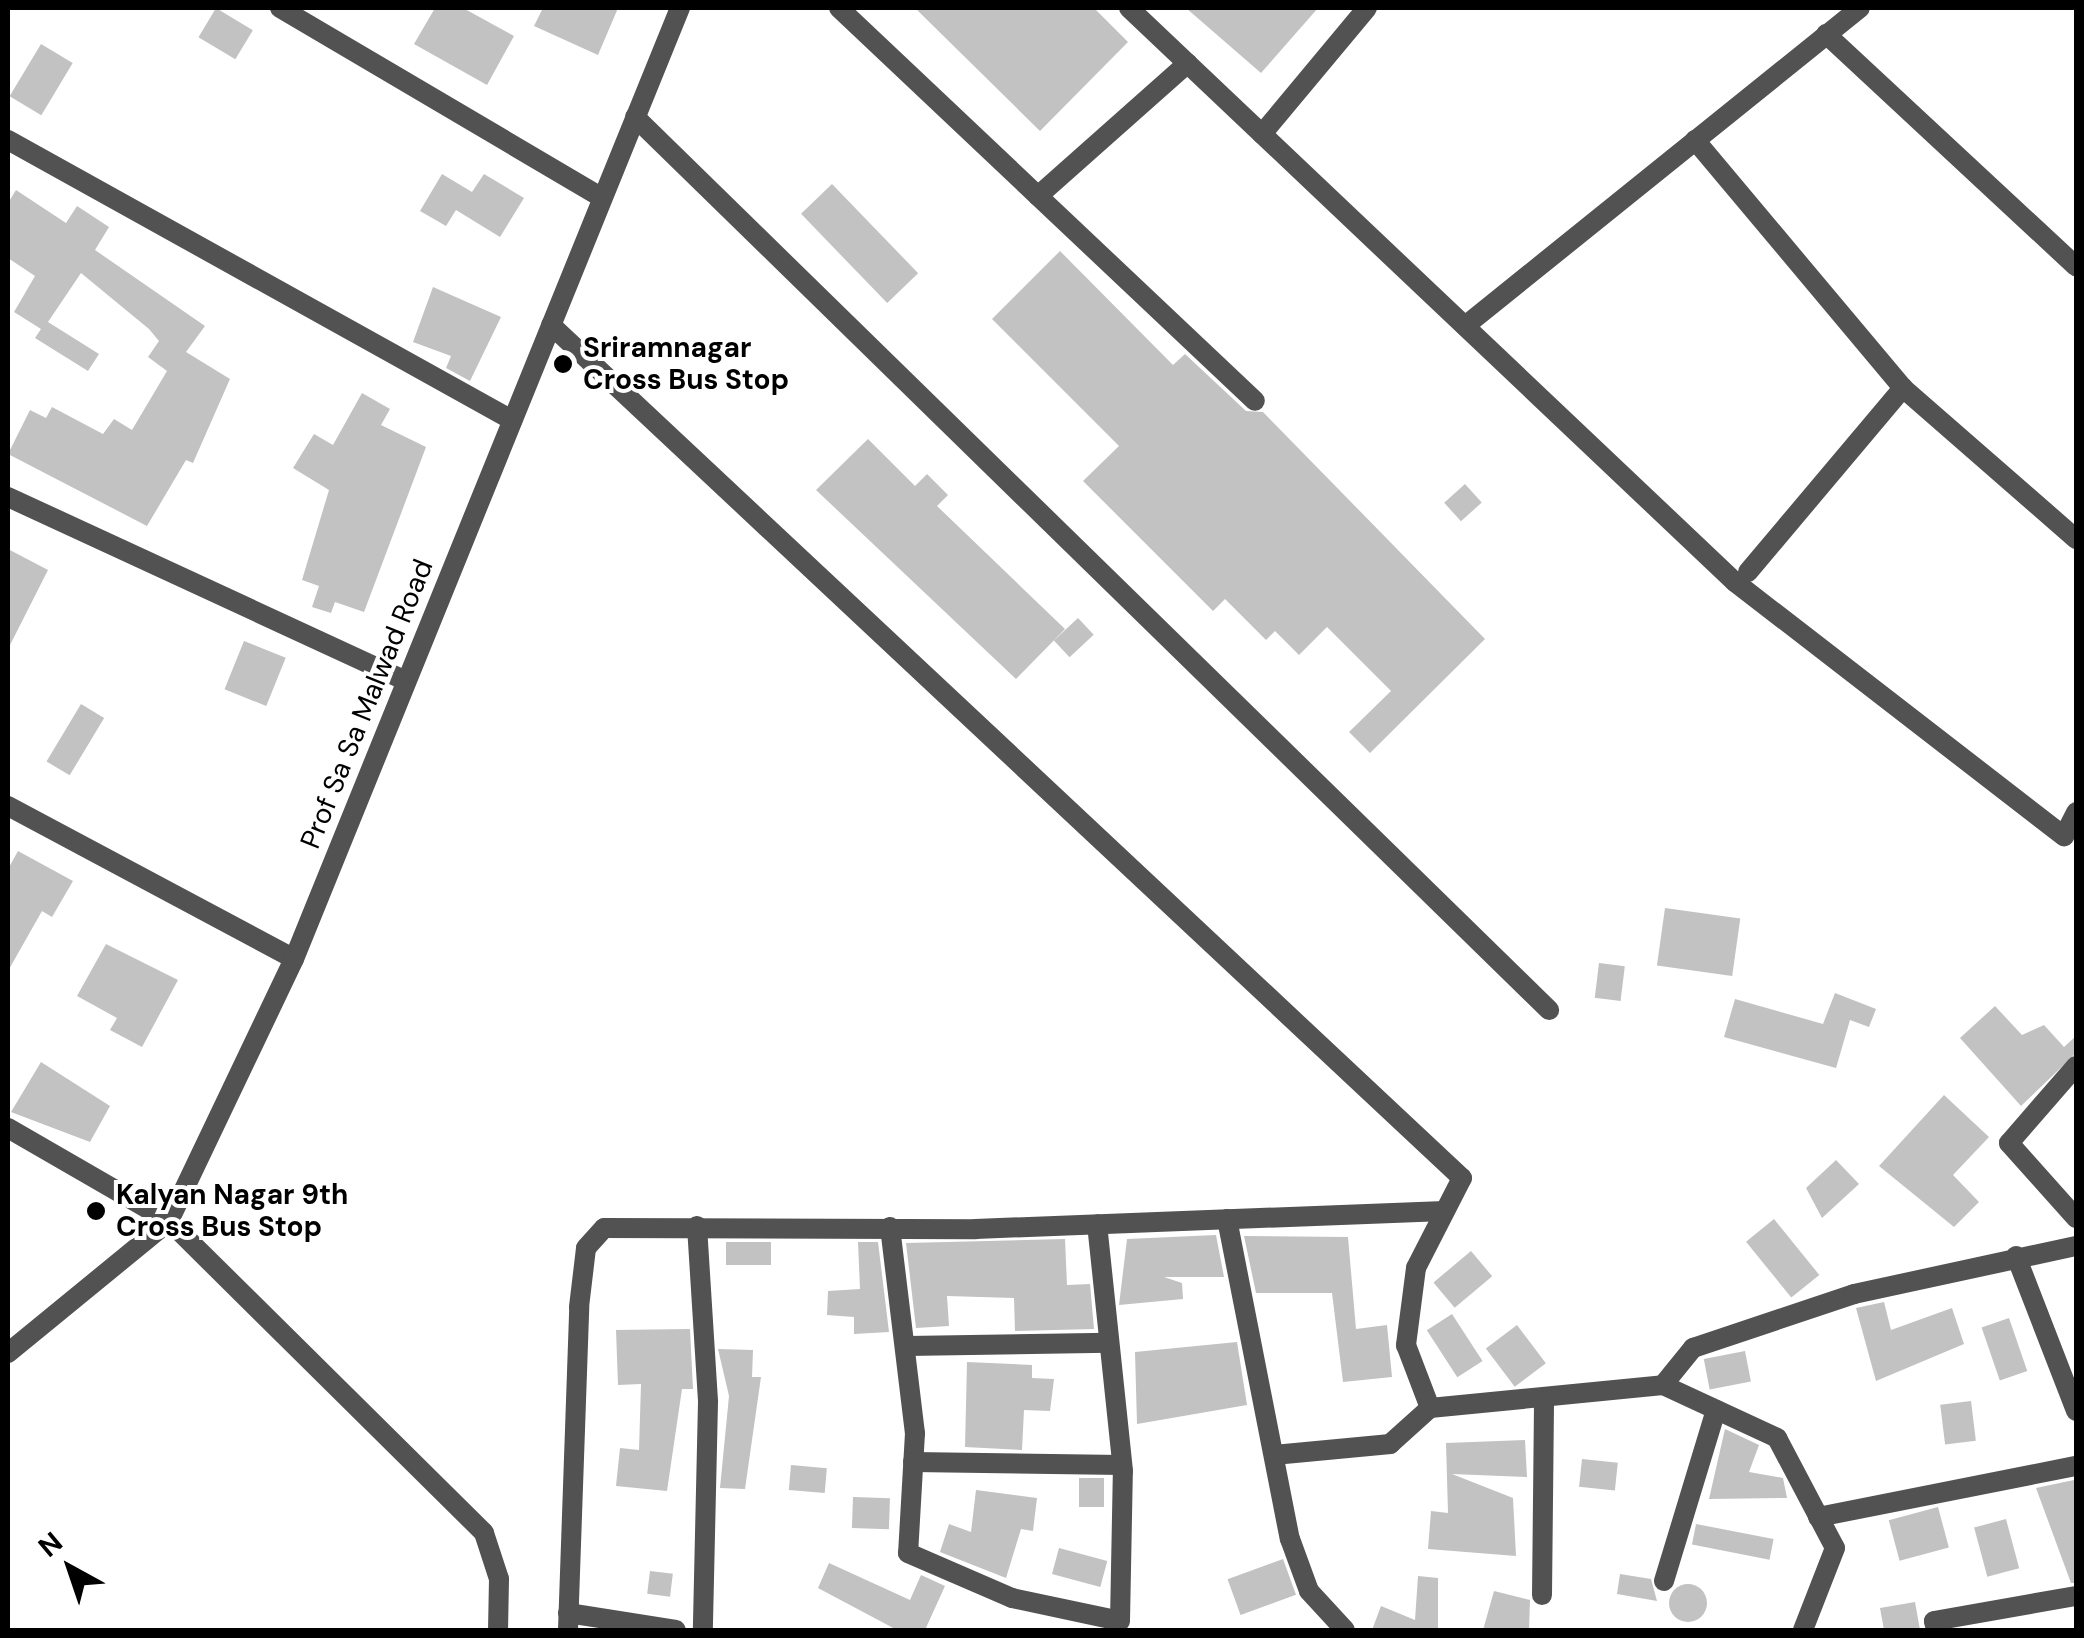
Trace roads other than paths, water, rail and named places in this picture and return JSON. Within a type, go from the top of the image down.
[{"type":"street","points":[[280,8],[602,198]]},
{"type":"street","name":"Prof Sa Sa Malwad Road","points":[[8,1353],[169,1221],[294,959],[680,8]]},
{"type":"street","points":[[840,8],[1255,401]]},
{"type":"street","points":[[1129,8],[1734,582],[2064,836],[2076,812]]},
{"type":"street","points":[[1262,134],[1367,8]]},
{"type":"street","points":[[1465,326],[1860,8]]},
{"type":"street","points":[[1826,34],[2076,266]]},
{"type":"street","points":[[1038,196],[1188,63]]},
{"type":"street","points":[[635,117],[1549,1010]]},
{"type":"street","points":[[8,140],[512,420]]},
{"type":"street","points":[[1695,140],[1902,388],[2076,539]]},
{"type":"street","points":[[551,325],[1462,1178],[1416,1268],[1406,1345],[1430,1408]]},
{"type":"street","points":[[1748,572],[1902,388]]},
{"type":"street","points":[[8,497],[406,681]]},
{"type":"street","points":[[8,806],[294,959]]},
{"type":"street","points":[[2076,1066],[2009,1143],[2076,1218]]},
{"type":"street","points":[[8,1128],[169,1221],[484,1533],[499,1579],[498,1630]]},
{"type":"street","points":[[676,1630],[568,1622],[586,1248],[604,1228],[1097,1224],[1445,1210]]},
{"type":"street","points":[[1227,1219],[1274,1455],[1309,1591],[1345,1630]]},
{"type":"street","points":[[890,1227],[907,1346],[913,1462],[908,1554],[1012,1598],[1120,1621],[1122,1464],[1097,1224]]},
{"type":"street","points":[[697,1226],[708,1402],[702,1630]]},
{"type":"street","points":[[1663,1385],[1693,1348],[1854,1294],[2076,1246]]},
{"type":"street","points":[[2016,1256],[2076,1411]]},
{"type":"street","points":[[907,1346],[1109,1343]]},
{"type":"street","points":[[1274,1455],[1390,1444],[1430,1408],[1663,1385],[1776,1438],[1835,1548],[1802,1630]]},
{"type":"street","points":[[1542,1595],[1544,1398]]},
{"type":"street","points":[[1664,1580],[1716,1410]]},
{"type":"street","points":[[913,1462],[1122,1464]]},
{"type":"street","points":[[1818,1516],[2076,1466]]},
{"type":"street","points":[[1936,1630],[1934,1621],[2076,1596]]},
{"type":"place","name":"Sriramnagar Cross Bus Stop","points":[[563,364]]},
{"type":"place","name":"Kalyan Nagar 9th Cross Bus Stop","points":[[96,1211]]}]
